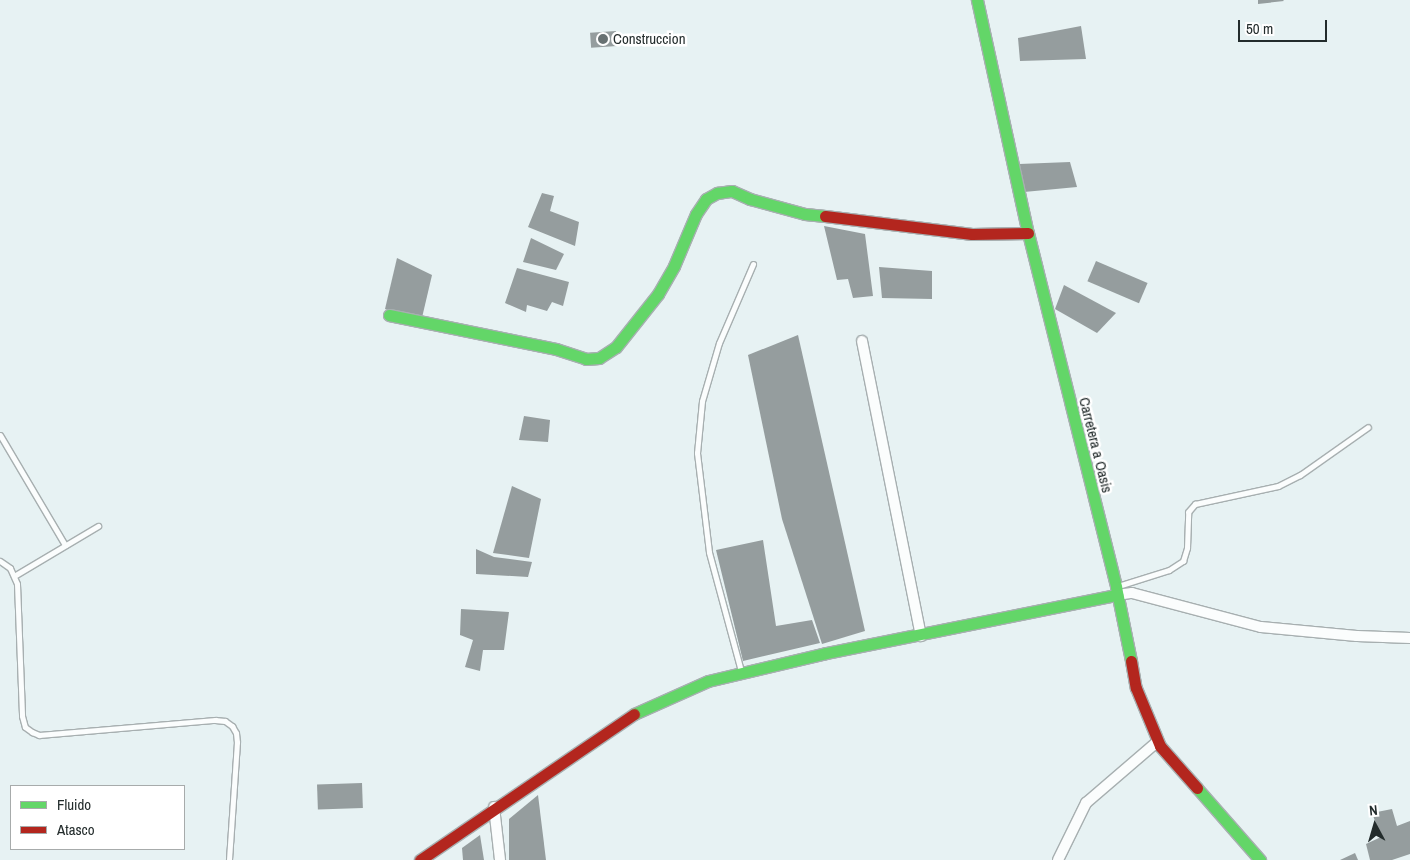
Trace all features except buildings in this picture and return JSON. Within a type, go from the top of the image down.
[{"type":"street","name":"Carretera a Oasis","points":[[977,0],[1028,232],[1116,591],[1136,688],[1157,742],[1260,860]]},
{"type":"street","points":[[389,315],[556,349],[586,359],[599,358],[616,347],[658,294],[674,266],[696,214],[706,199],[718,193],[732,192],[750,199],[805,214],[972,234],[1028,232]]},
{"type":"street","points":[[862,342],[921,636]]},
{"type":"street","points":[[420,860],[641,710],[708,681],[742,672],[921,636],[1116,591],[1132,593],[1261,627],[1410,638]]},
{"type":"street","points":[[1058,860],[1086,803],[1157,742]]},
{"type":"street","points":[[494,808],[500,860]]},
{"type":"lane","points":[[742,672],[709,552],[697,452],[702,401],[719,343],[753,264]]},
{"type":"lane","points":[[1116,591],[1169,570],[1183,561],[1187,548],[1188,512],[1195,504],[1278,486],[1300,475],[1368,427]]},
{"type":"lane","points":[[0,435],[65,545]]},
{"type":"lane","points":[[14,576],[98,526]]},
{"type":"lane","points":[[0,561],[10,568],[17,584],[22,716],[25,727],[32,732],[39,735],[215,720],[225,721],[232,726],[236,733],[237,742],[229,860]]},
{"type":"traffic: fast","points":[[977,0],[1028,233],[1116,587],[1131,661]]},
{"type":"traffic: fast","points":[[389,315],[556,349],[586,359],[599,358],[616,347],[658,294],[674,266],[696,214],[706,199],[717,193],[732,191],[750,199],[805,214],[825,216]]},
{"type":"traffic: fast","points":[[634,714],[708,681],[826,653],[1117,595]]},
{"type":"traffic: fast","points":[[1197,788],[1260,860]]},
{"type":"traffic: jam","points":[[825,216],[972,234],[1028,233]]},
{"type":"traffic: jam","points":[[1131,661],[1136,688],[1160,746],[1197,788]]},
{"type":"traffic: jam","points":[[420,860],[634,714]]},
{"type":"place","name":"Construccion","points":[[603,39]]}]
